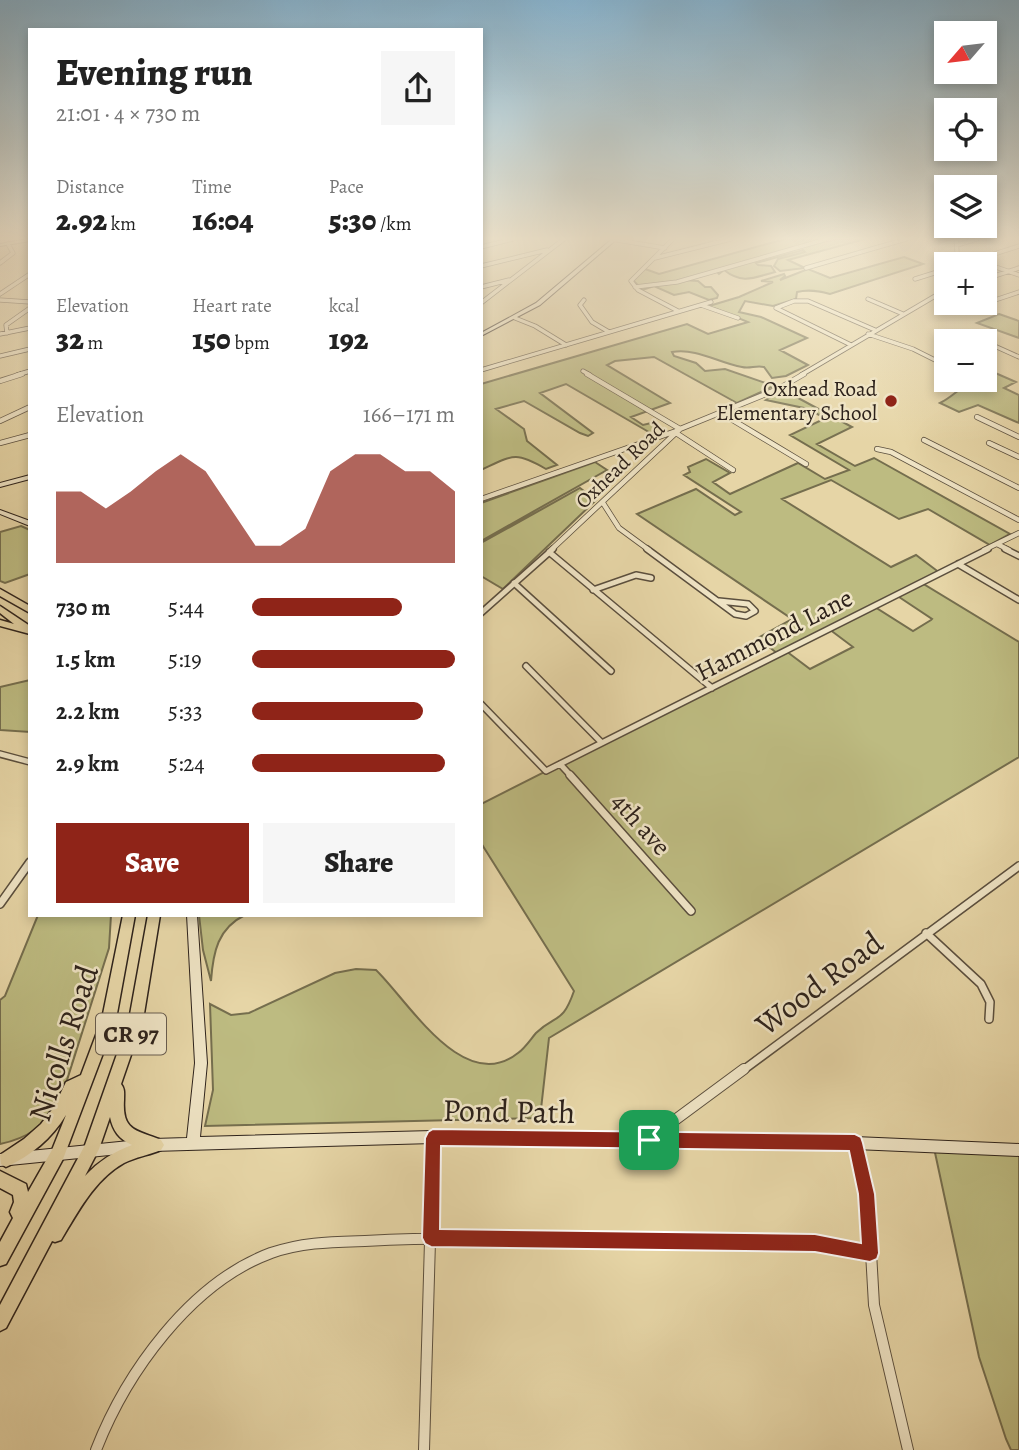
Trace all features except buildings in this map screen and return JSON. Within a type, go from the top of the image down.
[{"type":"highway","points":[[0,592],[28,609]]},
{"type":"highway","points":[[0,609],[28,630]]},
{"type":"highway","points":[[0,623],[28,630]]},
{"type":"highway","name":"Nicolls Road","points":[[1,1257],[58,1154],[86,1080],[108,1019],[129,917]]},
{"type":"highway","name":"Nicolls Road","points":[[0,1322],[33,1264],[91,1149],[136,1020],[154,917]]},
{"type":"highway","points":[[118,1071],[116,1121],[130,1136],[156,1145]]},
{"type":"highway","points":[[3,1159],[45,1134],[71,1087],[86,1080]]},
{"type":"highway","points":[[33,1264],[86,1185],[120,1158],[156,1145]]},
{"type":"highway","points":[[0,1179],[20,1190],[22,1202],[1,1257]]},
{"type":"street","points":[[483,334],[534,307]]},
{"type":"street","points":[[581,307],[585,314],[610,332]]},
{"type":"street","points":[[671,307],[679,311]]},
{"type":"street","points":[[483,369],[695,307]]},
{"type":"street","points":[[706,307],[738,318]]},
{"type":"street","points":[[780,307],[776,309],[851,345]]},
{"type":"street","points":[[821,307],[875,330]]},
{"type":"street","points":[[886,307],[903,314]]},
{"type":"street","name":"Oxhead Road","points":[[483,611],[678,431],[778,389],[916,307]]},
{"type":"street","points":[[7,333],[6,326],[28,310]]},
{"type":"street","points":[[515,318],[535,326],[566,345]]},
{"type":"street","points":[[0,334],[28,328]]},
{"type":"street","points":[[869,334],[913,349],[934,360]]},
{"type":"street","points":[[997,347],[1019,357]]},
{"type":"street","points":[[0,356],[28,349]]},
{"type":"street","points":[[583,371],[678,431],[733,470]]},
{"type":"street","points":[[0,381],[28,372]]},
{"type":"street","points":[[0,421],[28,408]]},
{"type":"street","points":[[721,413],[806,464]]},
{"type":"street","points":[[977,417],[1019,437]]},
{"type":"street","points":[[483,498],[678,431]]},
{"type":"street","points":[[0,443],[27,436]]},
{"type":"street","points":[[924,440],[1019,488]]},
{"type":"street","points":[[989,443],[1019,457]]},
{"type":"street","points":[[877,449],[891,452],[1019,520]]},
{"type":"street","points":[[0,485],[28,478]]},
{"type":"street","points":[[603,503],[619,528],[735,614],[746,616],[755,611],[748,604],[719,601]]},
{"type":"street","points":[[0,512],[28,523]]},
{"type":"street","name":"Hammond Lane","points":[[483,706],[546,771],[1019,533]]},
{"type":"street","points":[[997,544],[1019,556]]},
{"type":"street","points":[[548,552],[712,688]]},
{"type":"street","points":[[958,564],[1019,600]]},
{"type":"street","points":[[593,590],[636,575],[651,578]]},
{"type":"street","points":[[514,583],[611,671]]},
{"type":"street","points":[[526,666],[601,743]]},
{"type":"street","points":[[0,754],[28,761]]},
{"type":"street","name":"4th ave","points":[[560,764],[691,911]]},
{"type":"street","points":[[0,904],[28,864]]},
{"type":"street","name":"Wood Road","points":[[649,1140],[1019,866]]},
{"type":"street","points":[[192,917],[201,1063],[193,1142]]},
{"type":"street","points":[[926,933],[964,967],[984,992],[990,1003],[989,1019]]},
{"type":"street","points":[[424,1450],[433,1138]]},
{"type":"street","name":"Pond Path","points":[[3,1159],[91,1149],[193,1142],[433,1138],[855,1143],[1019,1150]]},
{"type":"street","points":[[855,1143],[868,1205],[874,1305],[908,1450]]},
{"type":"street","points":[[96,1450],[108,1417],[159,1337],[190,1306],[228,1277],[280,1250],[302,1243],[431,1238],[815,1243],[870,1253]]},
{"type":"shaded area","points":[[711,307],[742,307],[739,312],[761,317],[807,338],[780,350],[808,365],[786,376],[772,378],[764,367],[733,365],[691,352],[672,352],[674,356],[696,363],[705,371],[725,369],[774,386],[737,403],[654,357],[615,361],[607,365],[670,403],[631,417],[643,425],[651,423],[666,431],[654,435],[566,384],[540,393],[593,433],[588,436],[580,433],[524,401],[496,409],[524,429],[527,441],[557,465],[546,469],[527,459],[514,457],[483,469],[483,383],[687,324],[708,334],[748,322]]},
{"type":"shaded area","points":[[997,315],[1019,321],[1019,338],[977,323]]},
{"type":"shaded area","points":[[997,374],[1016,382],[1004,388],[1019,395],[1019,423],[978,405],[959,412],[940,403],[957,392],[997,392]]},
{"type":"shaded area","points":[[787,392],[852,427],[817,444],[855,466],[874,458],[1010,534],[990,545],[928,509],[899,519],[831,480],[782,499],[891,567],[916,555],[940,573],[922,583],[1019,642],[1019,757],[549,1038],[540,1118],[205,1126],[213,1090],[210,1004],[231,1015],[249,1013],[335,973],[356,969],[376,970],[439,1040],[458,1054],[478,1063],[498,1063],[518,1053],[536,1033],[566,1009],[574,991],[483,846],[483,803],[778,654],[758,638],[792,619],[637,514],[696,489],[735,515],[741,512],[684,475],[690,472],[688,467],[706,459],[730,473],[713,482],[730,494],[798,463],[825,479],[849,470],[790,435],[826,418],[804,408],[766,400],[778,393]],"holes":[[[896,595],[932,619],[913,631],[875,607]],[[829,629],[853,647],[810,669],[786,651]]]},
{"type":"shaded area","points":[[595,462],[607,470],[483,540],[483,502]]},
{"type":"shaded area","points":[[580,488],[596,500],[503,589],[483,577],[483,542]]},
{"type":"shaded area","points":[[21,526],[28,529],[28,575],[5,583],[0,581],[0,532]]},
{"type":"shaded area","points":[[28,680],[28,732],[0,730],[0,687]]},
{"type":"shaded area","points":[[37,917],[111,917],[109,948],[60,1102],[35,1130],[0,1144],[0,1000],[5,996]]},
{"type":"shaded area","points":[[199,917],[241,917],[229,927],[219,942],[213,960],[211,981],[203,950]]},
{"type":"shaded area","points":[[934,1148],[1019,1152],[1019,1450],[1011,1450],[1006,1439],[979,1357]]},
{"type":"place","name":"Oxhead Road Elementary School","points":[[891,401]]},
{"type":"route","points":[[433,1138],[649,1140],[855,1143],[866,1194],[870,1253],[815,1243],[431,1238],[433,1138]]}]
